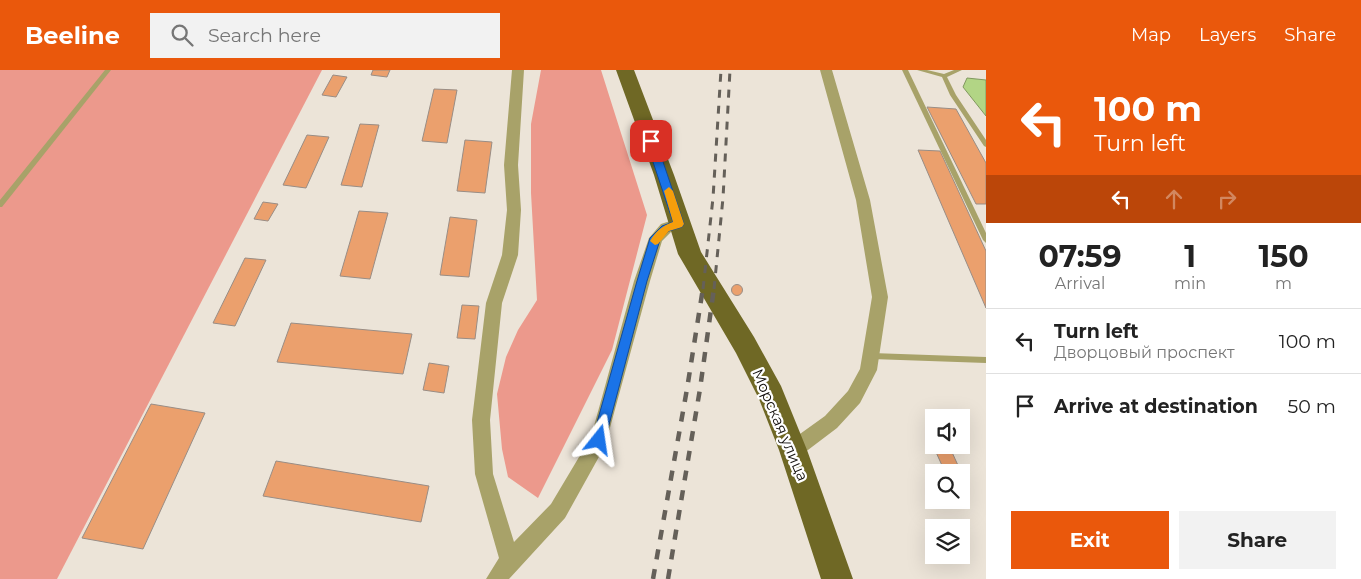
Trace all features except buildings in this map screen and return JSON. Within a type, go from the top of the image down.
[{"type":"main road","name":"Морская улица","points":[[624,70],[664,175],[690,254],[745,345],[771,395],[793,450],[837,579]]},
{"type":"street","points":[[510,561],[484,474],[481,420],[494,303],[510,255],[514,210],[511,165],[518,70]]},
{"type":"street","points":[[793,450],[832,422],[854,397],[868,370],[872,356],[880,297],[863,200],[826,70]]},
{"type":"street","points":[[496,579],[510,561],[558,512],[599,440],[642,281],[656,238],[666,228],[679,224]]},
{"type":"lane","points":[[0,205],[108,70]]},
{"type":"lane","points":[[905,70],[986,240]]},
{"type":"lane","points":[[920,70],[944,76],[959,70]]},
{"type":"lane","points":[[944,76],[953,95],[986,145]]},
{"type":"lane","points":[[872,356],[986,360]]},
{"type":"shaded area","points":[[0,70],[322,70],[57,579],[0,579]]},
{"type":"shaded area","points":[[541,70],[601,70],[647,215],[612,350],[538,498],[508,477],[502,449],[497,394],[506,357],[518,330],[537,300],[531,193],[531,124]]},
{"type":"shaded area","points":[[967,78],[986,80],[986,116],[963,87]]},
{"type":"railway","points":[[703,289],[713,198],[721,70]]},
{"type":"railway","points":[[714,289],[723,198],[730,70]]},
{"type":"railway","points":[[653,579],[703,288]]},
{"type":"railway","points":[[668,579],[700,389],[714,288]]},
{"type":"slow traffic","points":[[655,241],[666,228],[679,224],[669,191]]},
{"type":"route","points":[[599,440],[642,281],[656,238],[666,228],[679,224],[651,141]]}]
